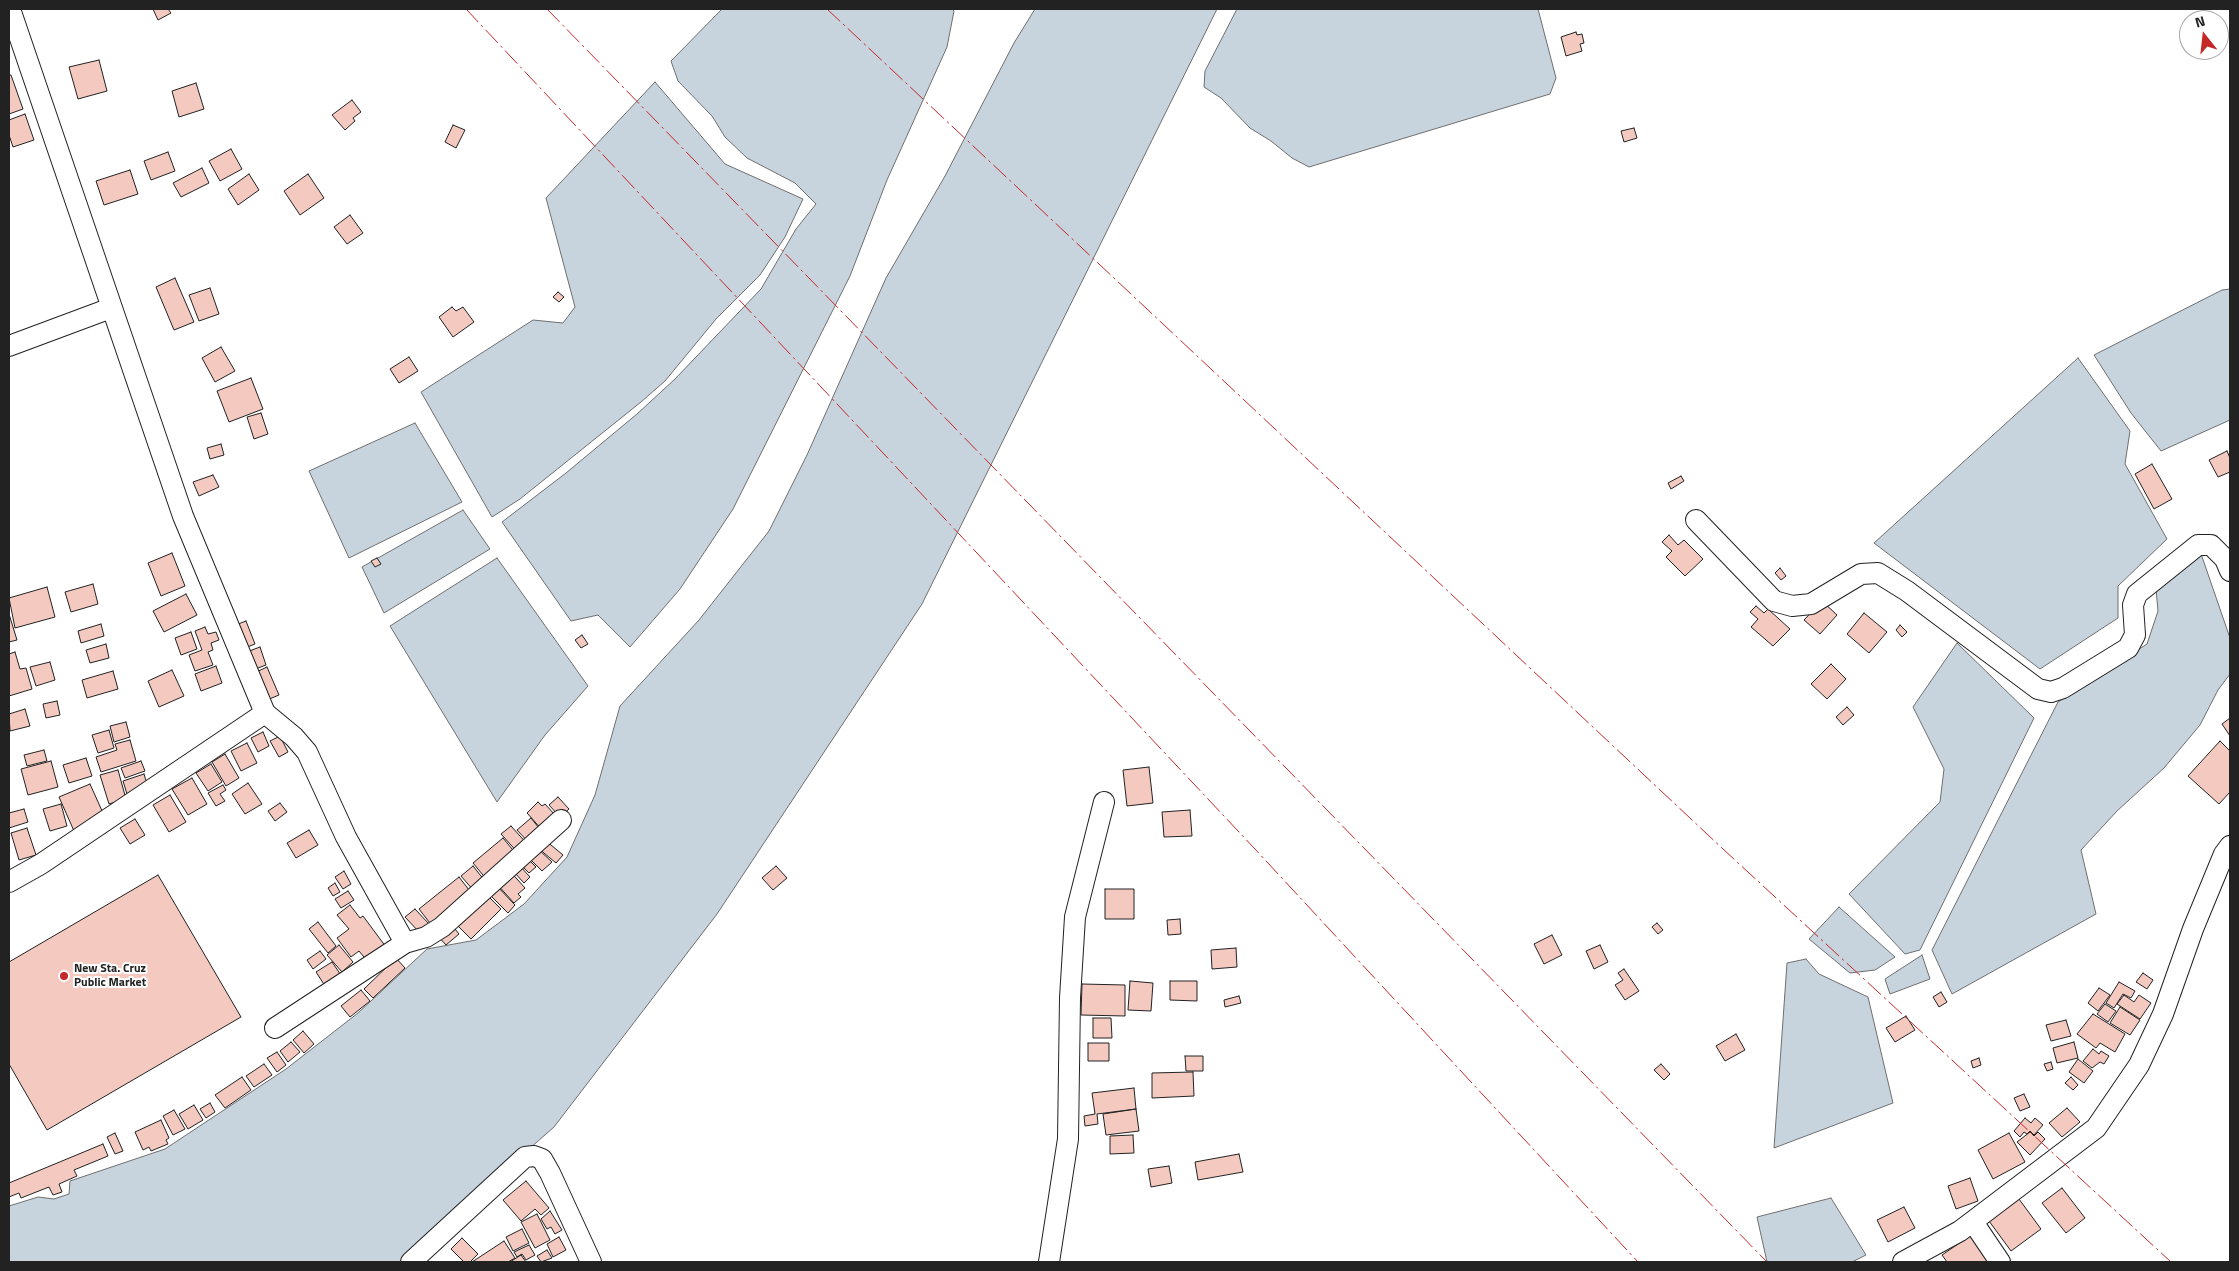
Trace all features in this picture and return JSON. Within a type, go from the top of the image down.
[{"type":"street","points":[[10,9],[110,308],[183,516],[265,712],[294,737],[307,752],[346,837],[405,943]]},
{"type":"street","points":[[9,346],[110,308]]},
{"type":"street","points":[[1696,520],[1774,601],[1792,606],[1811,604],[1861,574],[1878,573],[1906,591],[2038,689],[2050,692],[2064,688],[2128,648],[2135,635],[2133,605],[2137,594],[2198,545],[2211,545],[2225,559],[2230,571]]},
{"type":"street","points":[[9,882],[41,864],[265,712]]},
{"type":"street","points":[[1049,1262],[1068,1139],[1070,998],[1075,917],[1104,802]]},
{"type":"street","points":[[275,1028],[405,943],[426,937],[442,927],[561,820]]},
{"type":"street","points":[[1903,1262],[1973,1222],[2096,1128],[2133,1073],[2162,1014],[2193,929],[2224,854],[2230,846]]},
{"type":"street","points":[[411,1262],[525,1157],[534,1156],[542,1159],[550,1173],[591,1262]]},
{"type":"street","points":[[1973,1222],[2000,1262]]},
{"type":"shaded area","points":[[722,9],[952,9],[954,11],[947,47],[887,180],[850,276],[733,509],[680,589],[630,647],[598,615],[571,621],[502,522],[566,473],[637,414],[675,379],[761,289],[796,229],[816,204],[795,183],[747,158],[725,137],[712,116],[678,81],[671,61]]},
{"type":"shaded area","points":[[1035,9],[1217,9],[922,604],[717,914],[554,1127],[401,1262],[9,1262],[9,1206],[38,1197],[54,1199],[69,1194],[70,1181],[165,1149],[286,1069],[358,1013],[427,949],[476,940],[524,904],[567,857],[595,795],[620,706],[699,620],[769,531],[807,455],[886,278],[945,176],[1014,43]]},
{"type":"shaded area","points":[[1237,9],[1538,9],[1556,78],[1550,94],[1309,167],[1292,158],[1271,141],[1250,128],[1221,98],[1204,87],[1205,71]]},
{"type":"shaded area","points":[[655,82],[725,164],[803,199],[785,237],[760,275],[716,319],[665,381],[520,499],[492,517],[421,392],[533,320],[563,323],[575,307],[546,198]]},
{"type":"shaded area","points":[[2230,289],[2230,420],[2161,451],[2131,413],[2094,355],[2222,290]]},
{"type":"shaded area","points":[[2078,358],[2130,431],[2125,464],[2167,539],[2118,586],[2118,618],[2040,669],[1874,543]]},
{"type":"shaded area","points":[[415,423],[462,502],[349,558],[309,471]]},
{"type":"shaded area","points":[[463,510],[490,549],[384,613],[362,567]]},
{"type":"shaded area","points":[[2198,545],[2230,638],[2230,674],[2218,690],[2200,725],[2164,768],[2117,811],[2081,850],[2096,914],[1952,994],[1932,950],[2058,702],[2147,644],[2158,611],[2155,578]]},
{"type":"shaded area","points":[[497,558],[588,686],[545,735],[497,802],[390,626]]},
{"type":"shaded area","points":[[1957,643],[2034,718],[1920,950],[1905,954],[1849,894],[1940,802],[1944,769],[1913,707]]},
{"type":"shaded area","points":[[1839,907],[1895,957],[1875,970],[1850,973],[1809,939]]},
{"type":"shaded area","points":[[1922,955],[1930,979],[1890,994],[1885,979]]},
{"type":"shaded area","points":[[1806,959],[1819,974],[1868,997],[1893,1103],[1774,1148],[1787,963]]},
{"type":"shaded area","points":[[1831,1198],[1866,1255],[1852,1262],[1767,1262],[1757,1217]]},
{"type":"building","points":[[153,9],[168,9],[171,13],[158,20]]},
{"type":"building","points":[[1576,32],[1577,35],[1582,34],[1584,43],[1580,44],[1582,51],[1566,56],[1561,37]]},
{"type":"building","points":[[99,60],[107,91],[78,99],[69,67]]},
{"type":"building","points":[[9,75],[11,75],[23,109],[9,114]]},
{"type":"building","points":[[196,83],[204,109],[179,117],[172,91]]},
{"type":"building","points":[[352,100],[361,112],[353,118],[355,121],[345,130],[332,115]]},
{"type":"building","points":[[25,114],[34,140],[13,147],[9,135],[9,120]]},
{"type":"building","points":[[453,125],[465,130],[456,148],[445,142]]},
{"type":"building","points":[[1634,128],[1637,138],[1624,142],[1621,131]]},
{"type":"building","points":[[231,149],[242,169],[220,181],[209,161]]},
{"type":"building","points":[[168,152],[175,171],[151,180],[144,161]]},
{"type":"building","points":[[202,168],[209,183],[181,197],[173,183]]},
{"type":"building","points":[[130,170],[138,194],[104,205],[96,181]]},
{"type":"building","points":[[249,174],[259,190],[238,205],[228,189]]},
{"type":"building","points":[[308,174],[324,198],[300,215],[284,191]]},
{"type":"building","points":[[350,215],[363,233],[347,244],[334,227]]},
{"type":"building","points":[[175,278],[194,322],[174,330],[156,287]]},
{"type":"building","points":[[210,288],[219,314],[199,321],[189,295]]},
{"type":"building","points":[[558,292],[564,297],[559,302],[553,297]]},
{"type":"building","points":[[452,307],[456,311],[463,307],[474,322],[453,337],[439,317]]},
{"type":"building","points":[[221,347],[235,371],[215,382],[202,358]]},
{"type":"building","points":[[409,357],[418,371],[399,383],[390,369]]},
{"type":"building","points":[[251,378],[263,409],[229,422],[217,391]]},
{"type":"building","points":[[261,413],[268,434],[254,439],[247,417]]},
{"type":"building","points":[[221,444],[224,455],[210,459],[207,448]]},
{"type":"building","points":[[2227,451],[2230,458],[2230,472],[2218,477],[2209,460]]},
{"type":"building","points":[[2152,464],[2172,499],[2154,509],[2135,474]]},
{"type":"building","points":[[213,475],[219,487],[199,496],[193,482]]},
{"type":"building","points":[[1681,476],[1684,481],[1671,489],[1668,483]]},
{"type":"building","points":[[1669,535],[1678,545],[1684,540],[1703,559],[1685,576],[1666,557],[1672,551],[1662,542]]},
{"type":"building","points":[[172,553],[185,586],[161,596],[148,563]]},
{"type":"building","points":[[377,558],[381,564],[375,567],[371,561]]},
{"type":"building","points":[[1780,568],[1786,576],[1781,580],[1775,573]]},
{"type":"building","points":[[93,584],[98,604],[71,612],[65,592]]},
{"type":"building","points":[[47,587],[55,617],[15,628],[9,598]]},
{"type":"building","points":[[186,594],[197,615],[164,632],[153,611]]},
{"type":"building","points":[[1822,601],[1837,615],[1820,634],[1804,620]]},
{"type":"building","points":[[1756,606],[1764,613],[1768,609],[1790,629],[1773,646],[1751,627],[1758,619],[1750,612]]},
{"type":"building","points":[[1864,613],[1887,632],[1869,653],[1847,634]]},
{"type":"building","points":[[9,614],[17,640],[9,642]]},
{"type":"building","points":[[246,621],[255,644],[242,649],[233,626]]},
{"type":"building","points":[[101,624],[104,636],[81,643],[78,631]]},
{"type":"building","points":[[1900,625],[1907,632],[1902,637],[1896,630]]},
{"type":"building","points":[[205,627],[208,634],[216,632],[219,640],[211,643],[213,650],[208,652],[213,665],[195,671],[189,655],[202,650],[195,631]]},
{"type":"building","points":[[191,632],[197,649],[181,655],[175,638]]},
{"type":"building","points":[[582,635],[588,644],[581,648],[575,640]]},
{"type":"building","points":[[106,644],[109,658],[90,663],[86,650]]},
{"type":"building","points":[[260,647],[266,665],[250,671],[244,653]]},
{"type":"building","points":[[15,652],[20,669],[26,668],[32,689],[9,696],[9,654]]},
{"type":"building","points":[[50,662],[55,680],[36,686],[30,667]]},
{"type":"building","points":[[1831,664],[1846,679],[1827,699],[1811,684]]},
{"type":"building","points":[[216,666],[222,683],[201,691],[195,674]]},
{"type":"building","points":[[267,667],[279,695],[262,702],[250,675]]},
{"type":"building","points":[[172,670],[184,696],[159,707],[148,681]]},
{"type":"building","points":[[113,671],[118,689],[87,698],[82,680]]},
{"type":"building","points":[[57,701],[60,715],[46,718],[43,704]]},
{"type":"building","points":[[1847,707],[1854,715],[1843,725],[1836,717]]},
{"type":"building","points":[[25,709],[30,726],[10,731],[9,714]]},
{"type":"building","points":[[2230,718],[2230,736],[2222,724]]},
{"type":"building","points":[[126,722],[130,737],[114,742],[110,726]]},
{"type":"building","points":[[109,730],[114,748],[98,753],[92,735]]},
{"type":"building","points":[[263,732],[269,746],[258,752],[251,738]]},
{"type":"building","points":[[280,736],[288,752],[279,757],[270,741]]},
{"type":"building","points":[[130,740],[136,761],[101,772],[96,757],[117,750],[115,744]]},
{"type":"building","points":[[2220,741],[2230,751],[2230,792],[2219,804],[2188,776]]},
{"type":"building","points":[[247,743],[257,763],[241,771],[231,751]]},
{"type":"building","points":[[44,750],[47,761],[27,766],[24,755]]},
{"type":"building","points":[[225,754],[239,778],[226,786],[212,762]]},
{"type":"building","points":[[86,758],[92,776],[69,783],[63,765]]},
{"type":"building","points":[[51,761],[58,787],[28,795],[21,769]]},
{"type":"building","points":[[141,761],[145,771],[125,778],[121,768]]},
{"type":"building","points":[[211,764],[222,782],[208,791],[196,773]]},
{"type":"building","points":[[1149,767],[1153,803],[1127,806],[1123,770]]},
{"type":"building","points":[[118,770],[126,799],[109,804],[100,775]]},
{"type":"building","points":[[144,774],[148,787],[127,794],[123,781]]},
{"type":"building","points":[[192,778],[207,804],[188,815],[172,789]]},
{"type":"building","points":[[248,783],[262,804],[245,814],[232,794]]},
{"type":"building","points":[[90,784],[103,813],[89,819],[91,824],[74,831],[59,797]]},
{"type":"building","points":[[223,785],[226,790],[220,794],[225,801],[216,806],[208,793]]},
{"type":"building","points":[[170,795],[186,822],[169,832],[153,805]]},
{"type":"building","points":[[558,797],[569,809],[560,817],[549,805]]},
{"type":"building","points":[[538,802],[542,806],[545,804],[556,816],[544,832],[527,813]]},
{"type":"building","points":[[280,803],[287,812],[275,821],[268,811]]},
{"type":"building","points":[[61,804],[67,826],[50,831],[43,809]]},
{"type":"building","points":[[24,809],[28,822],[9,828],[9,813]]},
{"type":"building","points":[[1190,810],[1192,836],[1164,837],[1162,812]]},
{"type":"building","points":[[531,818],[543,833],[530,844],[517,830]]},
{"type":"building","points":[[135,819],[145,835],[130,844],[120,828]]},
{"type":"building","points":[[511,826],[529,846],[520,855],[501,834]]},
{"type":"building","points":[[27,828],[36,855],[19,860],[11,833]]},
{"type":"building","points":[[309,830],[318,845],[296,858],[287,843]]},
{"type":"building","points":[[503,838],[517,855],[487,880],[473,863]]},
{"type":"building","points":[[545,840],[563,855],[556,863],[538,848]]},
{"type":"building","points":[[538,849],[552,862],[542,871],[529,858]]},
{"type":"building","points":[[529,860],[536,867],[529,873],[522,866]]},
{"type":"building","points":[[473,866],[485,881],[474,891],[461,876]]},
{"type":"building","points":[[520,866],[530,877],[524,883],[514,872]]},
{"type":"building","points":[[776,866],[787,878],[773,890],[762,878]]},
{"type":"building","points":[[508,869],[525,888],[518,894],[521,897],[514,903],[495,882]]},
{"type":"building","points":[[344,871],[351,884],[343,889],[335,877]]},
{"type":"building","points":[[158,875],[241,1017],[47,1130],[9,1064],[9,962]]},
{"type":"building","points":[[459,877],[473,895],[433,927],[419,909]]},
{"type":"building","points":[[335,883],[340,892],[333,896],[328,888]]},
{"type":"building","points":[[494,883],[515,905],[508,913],[486,891]]},
{"type":"building","points":[[1105,889],[1134,889],[1134,919],[1105,919]]},
{"type":"building","points":[[348,891],[354,900],[341,908],[335,899]]},
{"type":"building","points":[[484,892],[501,909],[471,939],[454,922]]},
{"type":"building","points":[[350,905],[360,918],[363,916],[386,947],[368,962],[359,951],[351,957],[337,938],[349,929],[337,915]]},
{"type":"building","points":[[415,909],[429,924],[419,932],[405,917]]},
{"type":"building","points":[[1180,919],[1181,934],[1168,935],[1167,920]]},
{"type":"building","points":[[318,922],[336,946],[328,953],[309,929]]},
{"type":"building","points":[[1657,923],[1663,930],[1658,934],[1652,927]]},
{"type":"building","points":[[451,924],[459,934],[446,945],[438,936]]},
{"type":"building","points":[[1552,935],[1562,955],[1544,964],[1534,944]]},
{"type":"building","points":[[339,945],[353,962],[342,972],[327,955]]},
{"type":"building","points":[[1600,945],[1608,962],[1594,969],[1586,951]]},
{"type":"building","points":[[1236,948],[1237,967],[1212,969],[1211,950]]},
{"type":"building","points":[[320,951],[326,959],[313,969],[307,960]]},
{"type":"building","points":[[396,958],[405,968],[373,998],[364,989]]},
{"type":"building","points":[[332,962],[343,978],[327,989],[316,972]]},
{"type":"building","points":[[1624,969],[1639,991],[1625,1000],[1615,985],[1623,980],[1618,973]]},
{"type":"building","points":[[2143,973],[2153,980],[2147,989],[2136,982]]},
{"type":"building","points":[[1130,981],[1153,983],[1151,1011],[1128,1010]]},
{"type":"building","points":[[1170,981],[1197,981],[1197,1001],[1170,1000]]},
{"type":"building","points":[[2119,982],[2135,991],[2131,998],[2123,994],[2114,1008],[2106,1003]]},
{"type":"building","points":[[1082,984],[1125,985],[1125,1016],[1081,1015]]},
{"type":"building","points":[[2099,988],[2110,995],[2098,1011],[2088,1003]]},
{"type":"building","points":[[361,990],[370,1001],[350,1017],[341,1006]]},
{"type":"building","points":[[1941,992],[1947,1002],[1939,1007],[1933,997]]},
{"type":"building","points":[[2124,995],[2134,1002],[2139,995],[2151,1003],[2140,1019],[2117,1004]]},
{"type":"building","points":[[1239,996],[1241,1003],[1225,1007],[1224,1000]]},
{"type":"building","points":[[2105,1004],[2116,1011],[2108,1022],[2097,1014]]},
{"type":"building","points":[[2120,1007],[2140,1020],[2130,1035],[2110,1023]]},
{"type":"building","points":[[2093,1014],[2125,1034],[2115,1052],[2100,1043],[2096,1048],[2077,1034]]},
{"type":"building","points":[[1906,1016],[1915,1030],[1895,1042],[1886,1028]]},
{"type":"building","points":[[1093,1018],[1111,1018],[1112,1038],[1093,1038]]},
{"type":"building","points":[[2066,1020],[2071,1036],[2051,1041],[2046,1025]]},
{"type":"building","points":[[303,1031],[314,1044],[304,1053],[293,1040]]},
{"type":"building","points":[[1736,1034],[1745,1050],[1725,1061],[1716,1046]]},
{"type":"building","points":[[291,1042],[300,1052],[288,1062],[280,1051]]},
{"type":"building","points":[[2074,1042],[2078,1058],[2057,1063],[2053,1048]]},
{"type":"building","points":[[1088,1043],[1109,1043],[1109,1061],[1088,1061]]},
{"type":"building","points":[[2093,1049],[2099,1054],[2101,1051],[2109,1056],[2104,1064],[2100,1062],[2092,1068],[2083,1061]]},
{"type":"building","points":[[277,1052],[286,1065],[277,1072],[267,1058]]},
{"type":"building","points":[[1185,1056],[1203,1056],[1203,1071],[1186,1071]]},
{"type":"building","points":[[1979,1058],[1981,1065],[1973,1068],[1971,1061]]},
{"type":"building","points":[[2078,1059],[2093,1071],[2084,1083],[2069,1072]]},
{"type":"building","points":[[2051,1062],[2053,1069],[2047,1071],[2044,1064]]},
{"type":"building","points":[[264,1064],[272,1075],[254,1087],[246,1076]]},
{"type":"building","points":[[1661,1064],[1670,1074],[1664,1080],[1654,1070]]},
{"type":"building","points":[[1193,1072],[1194,1096],[1152,1098],[1152,1073]]},
{"type":"building","points":[[242,1077],[251,1090],[225,1108],[215,1095]]},
{"type":"building","points":[[2071,1077],[2078,1085],[2073,1090],[2065,1083]]},
{"type":"building","points":[[1134,1088],[1136,1109],[1097,1114],[1098,1124],[1085,1126],[1084,1116],[1095,1114],[1092,1093]]},
{"type":"building","points":[[2024,1094],[2030,1107],[2020,1111],[2014,1098]]},
{"type":"building","points":[[210,1103],[215,1112],[206,1118],[200,1109]]},
{"type":"building","points":[[194,1105],[203,1120],[188,1129],[179,1114]]},
{"type":"building","points":[[2067,1108],[2080,1122],[2062,1137],[2049,1123]]},
{"type":"building","points":[[1136,1109],[1139,1131],[1106,1135],[1103,1114]]},
{"type":"building","points":[[174,1110],[185,1129],[173,1135],[163,1116]]},
{"type":"building","points":[[2025,1118],[2031,1123],[2035,1118],[2043,1125],[2034,1135],[2030,1131],[2027,1134],[2024,1132],[2020,1137],[2014,1131]]},
{"type":"building","points":[[161,1120],[169,1138],[166,1140],[168,1144],[151,1151],[149,1147],[143,1150],[135,1132]]},
{"type":"building","points":[[2030,1132],[2034,1136],[2038,1132],[2045,1139],[2030,1155],[2017,1142]]},
{"type":"building","points":[[115,1133],[123,1151],[115,1154],[107,1137]]},
{"type":"building","points":[[2009,1133],[2025,1162],[1993,1179],[1978,1150]]},
{"type":"building","points":[[1133,1135],[1134,1153],[1110,1154],[1110,1136]]},
{"type":"building","points":[[103,1144],[108,1156],[74,1170],[77,1176],[59,1184],[62,1192],[53,1195],[49,1187],[21,1198],[19,1193],[9,1197],[9,1183]]},
{"type":"building","points":[[1239,1154],[1243,1172],[1198,1180],[1195,1162]]},
{"type":"building","points":[[1169,1166],[1172,1183],[1151,1187],[1148,1169]]},
{"type":"building","points":[[1970,1178],[1978,1201],[1956,1209],[1948,1186]]},
{"type":"building","points":[[526,1181],[549,1208],[541,1215],[535,1209],[521,1221],[503,1200]]},
{"type":"building","points":[[2062,1188],[2085,1218],[2066,1233],[2042,1203]]},
{"type":"building","points":[[2019,1199],[2041,1229],[2011,1251],[1989,1221]]},
{"type":"building","points":[[1904,1207],[1915,1228],[1888,1242],[1877,1220]]},
{"type":"building","points":[[550,1211],[562,1230],[555,1234],[551,1227],[547,1229],[541,1219]]},
{"type":"building","points":[[537,1214],[550,1240],[535,1248],[521,1222]]},
{"type":"building","points":[[522,1229],[529,1243],[513,1251],[506,1237]]},
{"type":"building","points":[[1974,1233],[1994,1262],[1947,1262],[1942,1255]]},
{"type":"building","points":[[559,1237],[566,1250],[553,1257],[547,1244]]},
{"type":"building","points":[[462,1238],[478,1254],[470,1262],[464,1262],[451,1249]]},
{"type":"building","points":[[504,1241],[515,1258],[508,1262],[472,1262]]},
{"type":"building","points":[[529,1245],[535,1255],[526,1260],[522,1254],[517,1257],[514,1252]]},
{"type":"building","points":[[547,1250],[552,1258],[541,1262],[537,1256]]},
{"type":"building","points":[[521,1255],[526,1262],[510,1262]]},
{"type":"power","points":[[466,9],[1254,848],[1638,1262]]},
{"type":"power","points":[[547,9],[1767,1262]]},
{"type":"power","points":[[827,9],[1723,849],[2171,1262]]},
{"type":"place","name":"New Sta. Cruz Public Market","points":[[64,976]]}]
